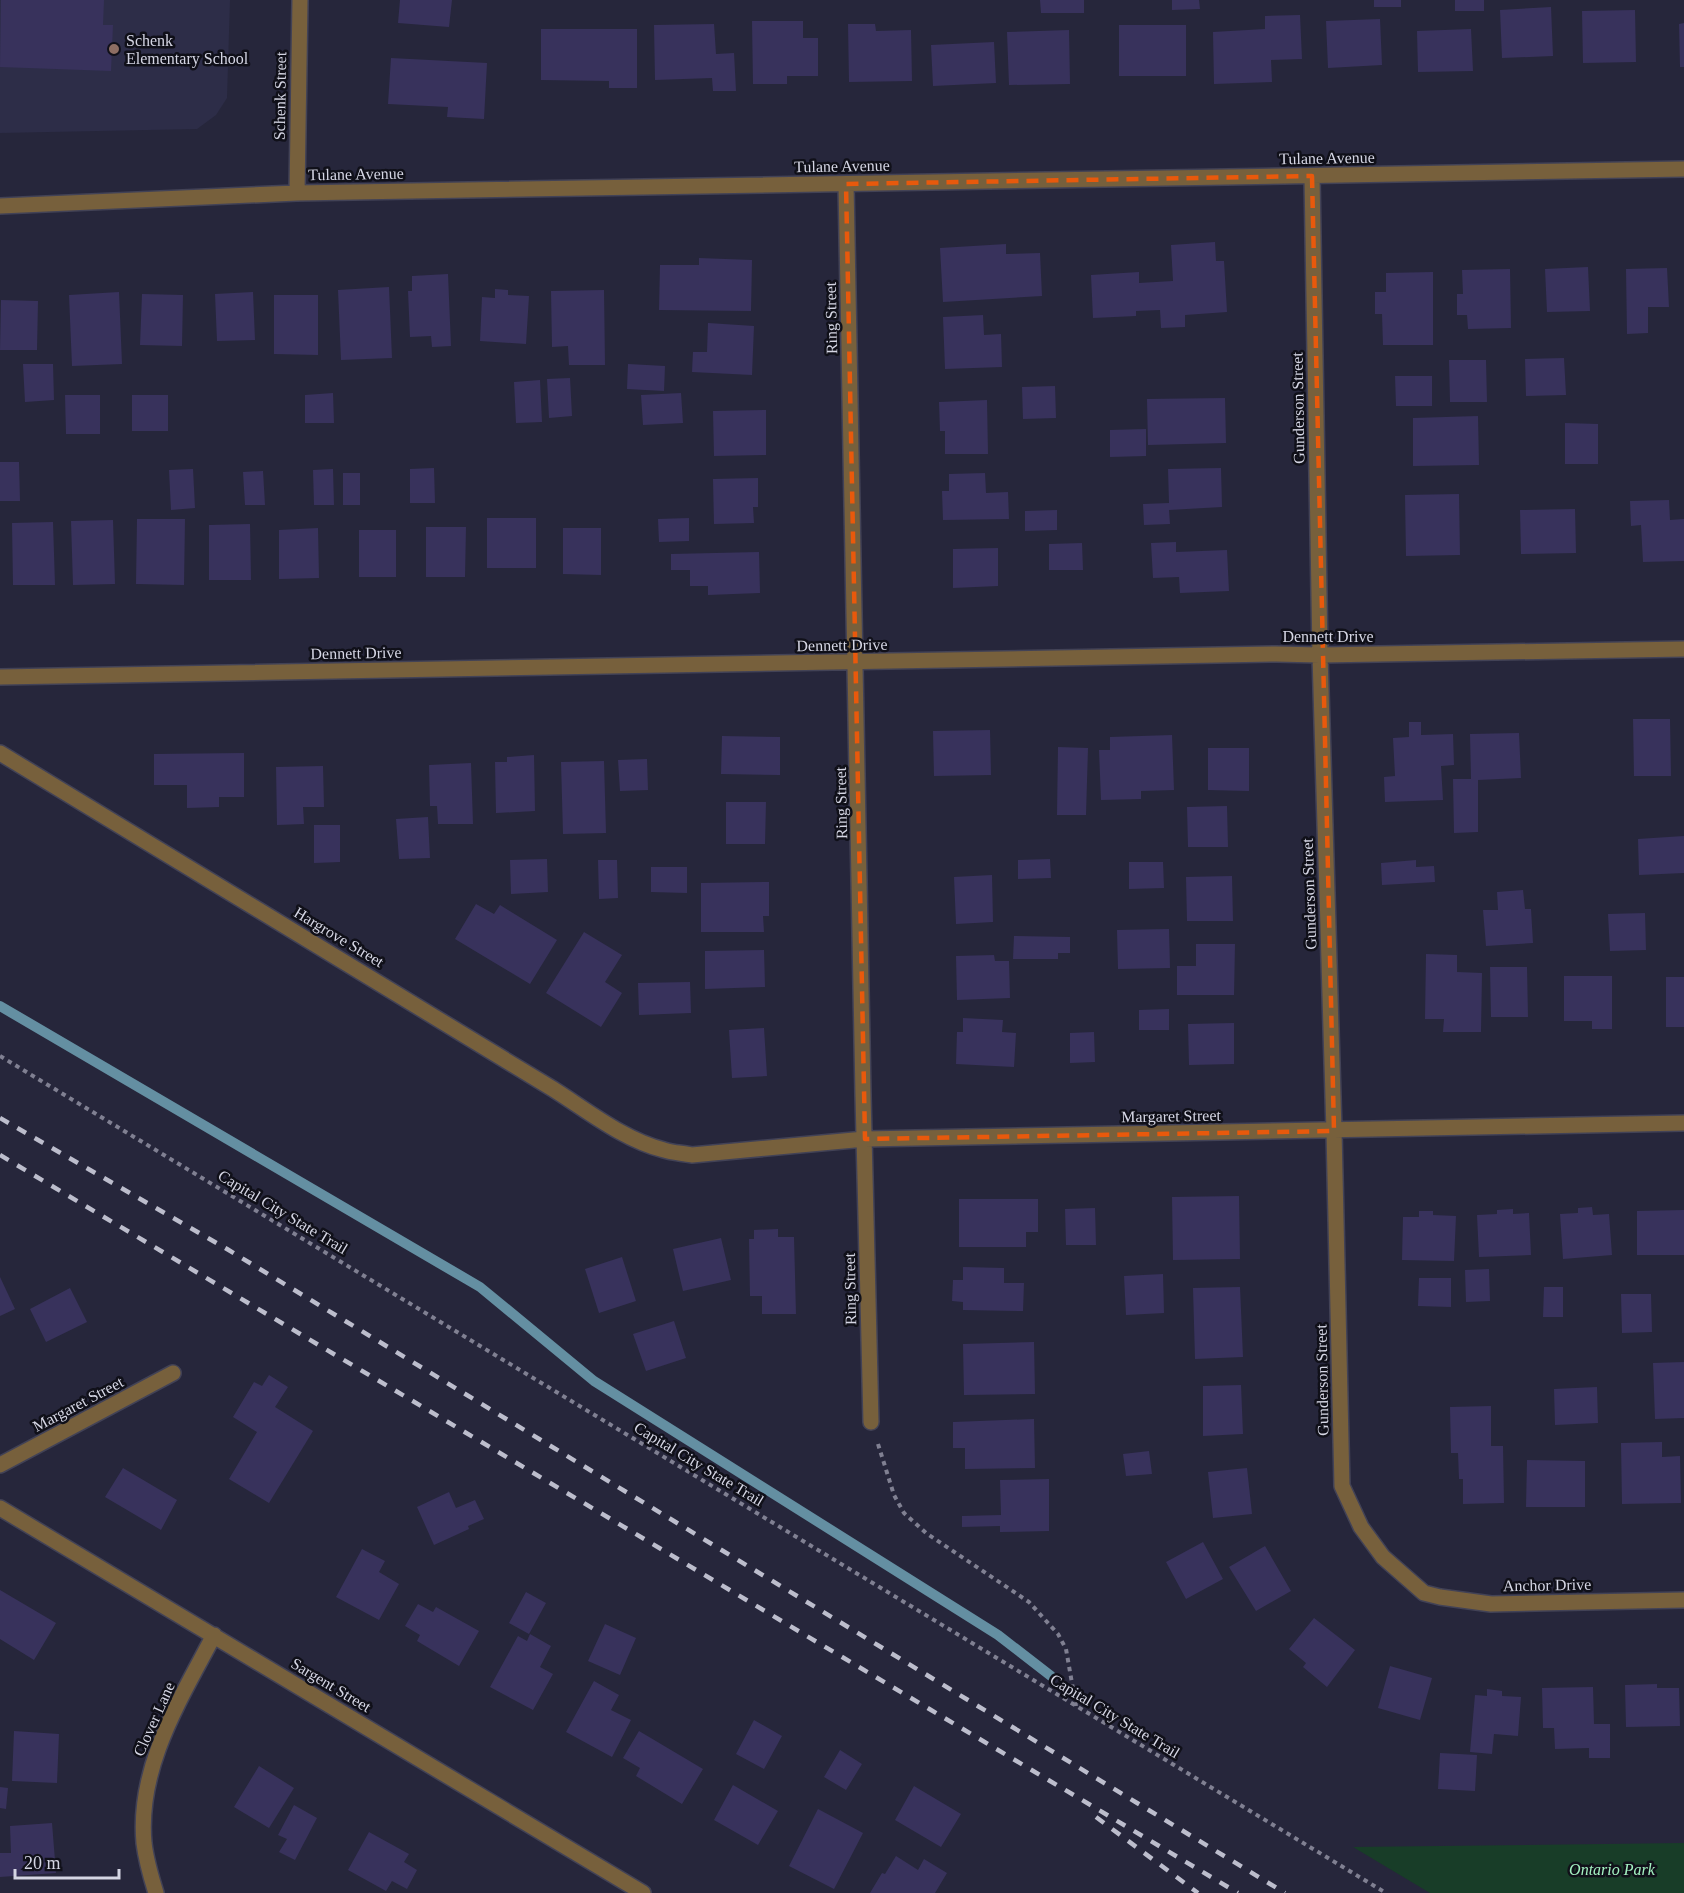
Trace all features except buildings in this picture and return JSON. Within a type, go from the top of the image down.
[{"type":"street","name":"Schenk Street","points":[[297,193],[300,0]]},
{"type":"street","name":"Tulane Avenue","points":[[0,206],[297,193],[1684,170]]},
{"type":"street","name":"Gunderson Street","points":[[1312,176],[1320,656],[1342,1486],[1360,1527],[1383,1557],[1414,1586]]},
{"type":"street","name":"Ring Street","points":[[846,184],[871,1422]]},
{"type":"street","name":"Dennett Drive","points":[[0,677],[1264,654],[1320,656],[1684,649]]},
{"type":"street","name":"Hargrove Street","points":[[0,753],[554,1089],[617,1130],[644,1144],[660,1149]]},
{"type":"street","name":"Margaret Street","points":[[660,1149],[692,1155],[865,1138],[1684,1124]]},
{"type":"street","name":"Margaret Street","points":[[0,1465],[173,1373]]},
{"type":"street","name":"Sargent Street","points":[[0,1508],[643,1893]]},
{"type":"street","name":"Anchor Drive","points":[[1414,1586],[1424,1593],[1440,1598],[1491,1604],[1684,1600]]},
{"type":"street","name":"Clover Lane","points":[[156,1893],[144,1846],[143,1828],[149,1776],[168,1724],[214,1635]]},
{"type":"path","name":"Capital City State Trail","points":[[0,1056],[1386,1893]]},
{"type":"path","points":[[871,1422],[894,1495],[904,1513],[926,1533],[1029,1602],[1058,1634],[1066,1649],[1076,1707]]},
{"type":"highlighted area","points":[[1312,176],[1334,1131],[865,1139],[846,184]]},
{"type":"shaded area","name":"Schenk Elementary School","points":[[0,0],[230,0],[227,98],[216,115],[197,129],[0,133]]},
{"type":"green space","name":"Ontario Park","points":[[1684,1843],[1684,1893],[1430,1893],[1353,1847]]},
{"type":"waterway","points":[[0,1006],[480,1287],[594,1381],[998,1635],[1051,1676]]},
{"type":"railway","points":[[0,1118],[227,1249],[1285,1893]]},
{"type":"railway","points":[[0,1155],[1238,1893]]},
{"type":"railway","points":[[1096,1817],[1198,1893]]},
{"type":"place","name":"Schenk Elementary School","points":[[114,49]]}]
